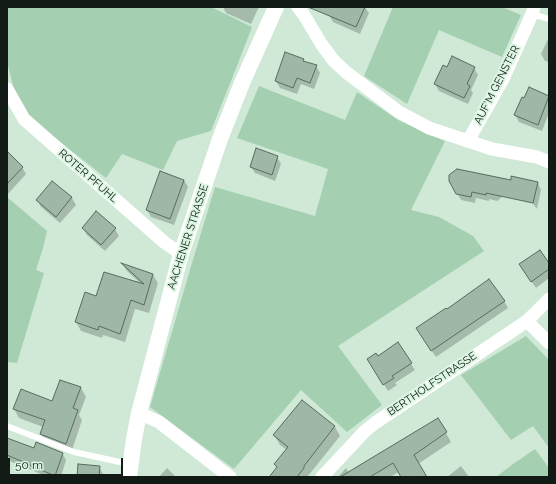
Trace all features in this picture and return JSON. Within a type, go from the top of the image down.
[{"type":"street","name":"AACHENER STRASSE","points":[[130,471],[139,413],[180,254],[242,83],[276,7]]},
{"type":"street","points":[[298,7],[334,61],[347,73],[399,112],[429,128],[492,148],[537,157],[549,162]]},
{"type":"street","name":"AUF'M GENSTER","points":[[468,141],[503,79],[533,10]]},
{"type":"street","name":"ROTER PFUHL","points":[[7,89],[24,120],[164,242],[180,254]]},
{"type":"street","name":"BERTHOLFSTRASSE","points":[[322,477],[365,431],[375,423],[526,321],[549,299]]},
{"type":"street","points":[[526,321],[549,343]]},
{"type":"street","points":[[139,413],[159,422],[230,477]]},
{"type":"lane","points":[[533,10],[549,19]]},
{"type":"lane","points":[[7,426],[74,452],[130,471]]},
{"type":"green space","points":[[7,7],[211,7],[252,27],[211,131],[177,141],[163,170],[122,154],[106,178],[31,119],[14,89],[7,62]]},
{"type":"green space","points":[[393,7],[502,7],[521,15],[502,57],[439,30],[407,104],[364,76]]},
{"type":"green space","points":[[259,86],[345,120],[357,92],[398,120],[445,141],[411,210],[439,217],[473,236],[484,251],[338,346],[382,405],[347,432],[301,390],[234,469],[150,407],[215,187],[315,216],[328,169],[237,138]]},
{"type":"green space","points":[[7,197],[47,231],[36,270],[44,273],[17,363],[7,362]]},
{"type":"green space","points":[[526,336],[549,360],[549,448],[533,426],[511,440],[461,375]]},
{"type":"green space","points":[[535,449],[549,468],[549,477],[496,477],[513,464]]},
{"type":"building","points":[[308,7],[365,7],[356,27]]},
{"type":"building","points":[[285,52],[304,59],[303,61],[317,65],[310,83],[297,78],[293,88],[275,81]]},
{"type":"building","points":[[452,56],[475,67],[467,84],[470,86],[464,98],[434,84],[443,65],[447,67]]},
{"type":"building","points":[[529,87],[549,96],[538,125],[514,115],[522,97],[524,98]]},
{"type":"building","points":[[256,148],[278,156],[272,175],[250,167]]},
{"type":"building","points":[[7,151],[23,167],[7,184]]},
{"type":"building","points":[[457,169],[511,180],[511,176],[538,182],[533,203],[486,193],[486,195],[472,192],[471,197],[456,194],[449,181],[449,175]]},
{"type":"building","points":[[160,171],[184,180],[170,219],[146,210]]},
{"type":"building","points":[[52,181],[72,197],[56,217],[36,200]]},
{"type":"building","points":[[96,211],[116,228],[101,245],[82,228]]},
{"type":"building","points":[[540,250],[549,263],[549,269],[531,282],[519,264]]},
{"type":"building","points":[[121,263],[153,274],[144,305],[131,300],[120,334],[99,326],[98,330],[75,322],[85,292],[96,296],[104,272],[144,284]]},
{"type":"building","points":[[489,279],[505,301],[431,351],[416,328],[446,308],[447,309]]},
{"type":"building","points":[[398,342],[412,363],[392,376],[394,378],[383,385],[367,359],[376,353],[378,356]]},
{"type":"building","points":[[60,380],[81,387],[73,408],[78,410],[66,444],[40,434],[45,420],[13,409],[21,389],[52,401]]},
{"type":"building","points":[[302,400],[335,426],[297,477],[269,477],[277,467],[274,464],[288,447],[273,435]]},
{"type":"building","points":[[438,418],[447,432],[414,455],[427,477],[401,477],[393,463],[370,477],[340,477]]},
{"type":"building","points":[[7,438],[34,448],[36,442],[63,453],[55,476],[7,455]]},
{"type":"building","points":[[78,464],[100,466],[99,477],[77,477]]}]
